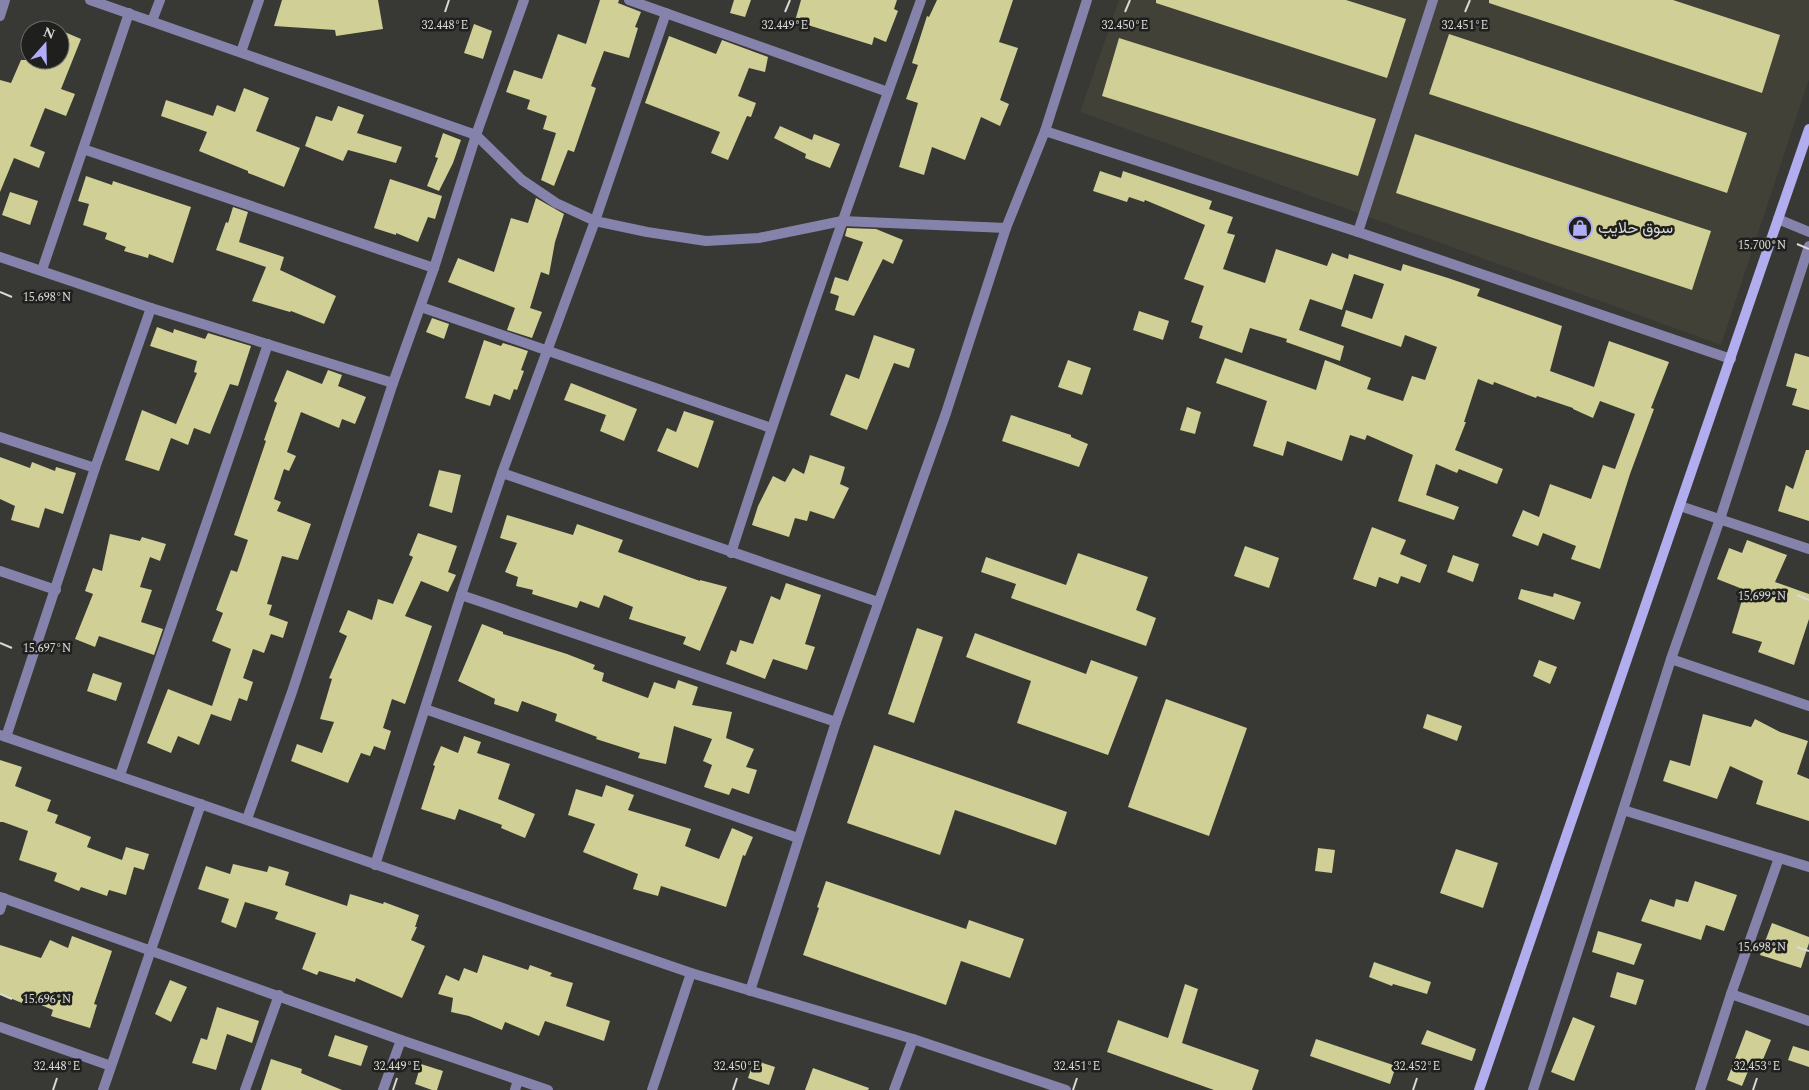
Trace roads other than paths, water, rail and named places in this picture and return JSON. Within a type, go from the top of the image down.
[{"type":"street","points":[[0,16],[5,0]]},
{"type":"street","points":[[90,0],[476,135],[522,180],[556,203],[595,221],[706,241],[758,238],[842,221],[1006,228]]},
{"type":"street","points":[[152,21],[160,0]]},
{"type":"street","points":[[241,52],[259,0]]},
{"type":"street","points":[[247,819],[295,683],[393,383],[421,307],[476,135],[524,0]]},
{"type":"street","points":[[629,0],[888,92]]},
{"type":"street","points":[[730,553],[842,221],[921,0]]},
{"type":"street","points":[[750,991],[836,722],[946,413],[1006,228],[1045,131],[1087,0]]},
{"type":"street","points":[[1358,232],[1433,0]]},
{"type":"street","points":[[375,865],[502,473],[595,221],[666,12]]},
{"type":"street","points":[[42,270],[129,14]]},
{"type":"street","points":[[1479,1090],[1809,129]]},
{"type":"street","points":[[1045,131],[1358,232],[1731,359]]},
{"type":"street","points":[[84,149],[434,268]]},
{"type":"street","points":[[1778,219],[1809,232]]},
{"type":"street","points":[[1533,1090],[1671,659],[1720,519],[1809,246]]},
{"type":"street","points":[[0,257],[151,308],[393,383]]},
{"type":"street","points":[[421,307],[771,428]]},
{"type":"street","points":[[151,308],[94,468],[56,590],[3,736],[691,973],[913,1039],[1036,1085],[1066,1090]]},
{"type":"street","points":[[120,775],[268,344]]},
{"type":"street","points":[[0,437],[94,468]]},
{"type":"street","points":[[502,473],[730,553],[878,602]]},
{"type":"street","points":[[1680,506],[1809,548]]},
{"type":"street","points":[[0,571],[56,590]]},
{"type":"street","points":[[461,595],[836,722]]},
{"type":"street","points":[[1671,659],[1809,706]]},
{"type":"street","points":[[425,708],[798,838]]},
{"type":"street","points":[[103,1090],[202,804]]},
{"type":"street","points":[[1623,810],[1809,867]]},
{"type":"street","points":[[1700,1090],[1731,994],[1779,858]]},
{"type":"street","points":[[0,910],[2,898],[401,1040],[548,1090]]},
{"type":"street","points":[[652,1090],[691,973]]},
{"type":"street","points":[[1731,994],[1809,1021]]},
{"type":"street","points":[[245,1090],[278,995]]},
{"type":"street","points":[[0,1027],[111,1066]]},
{"type":"street","points":[[894,1090],[913,1039]]},
{"type":"street","points":[[384,1090],[401,1040]]},
{"type":"street","points":[[515,1090],[518,1080]]},
{"type":"place","name":"سوق حلايب","points":[[1580,228]]}]
